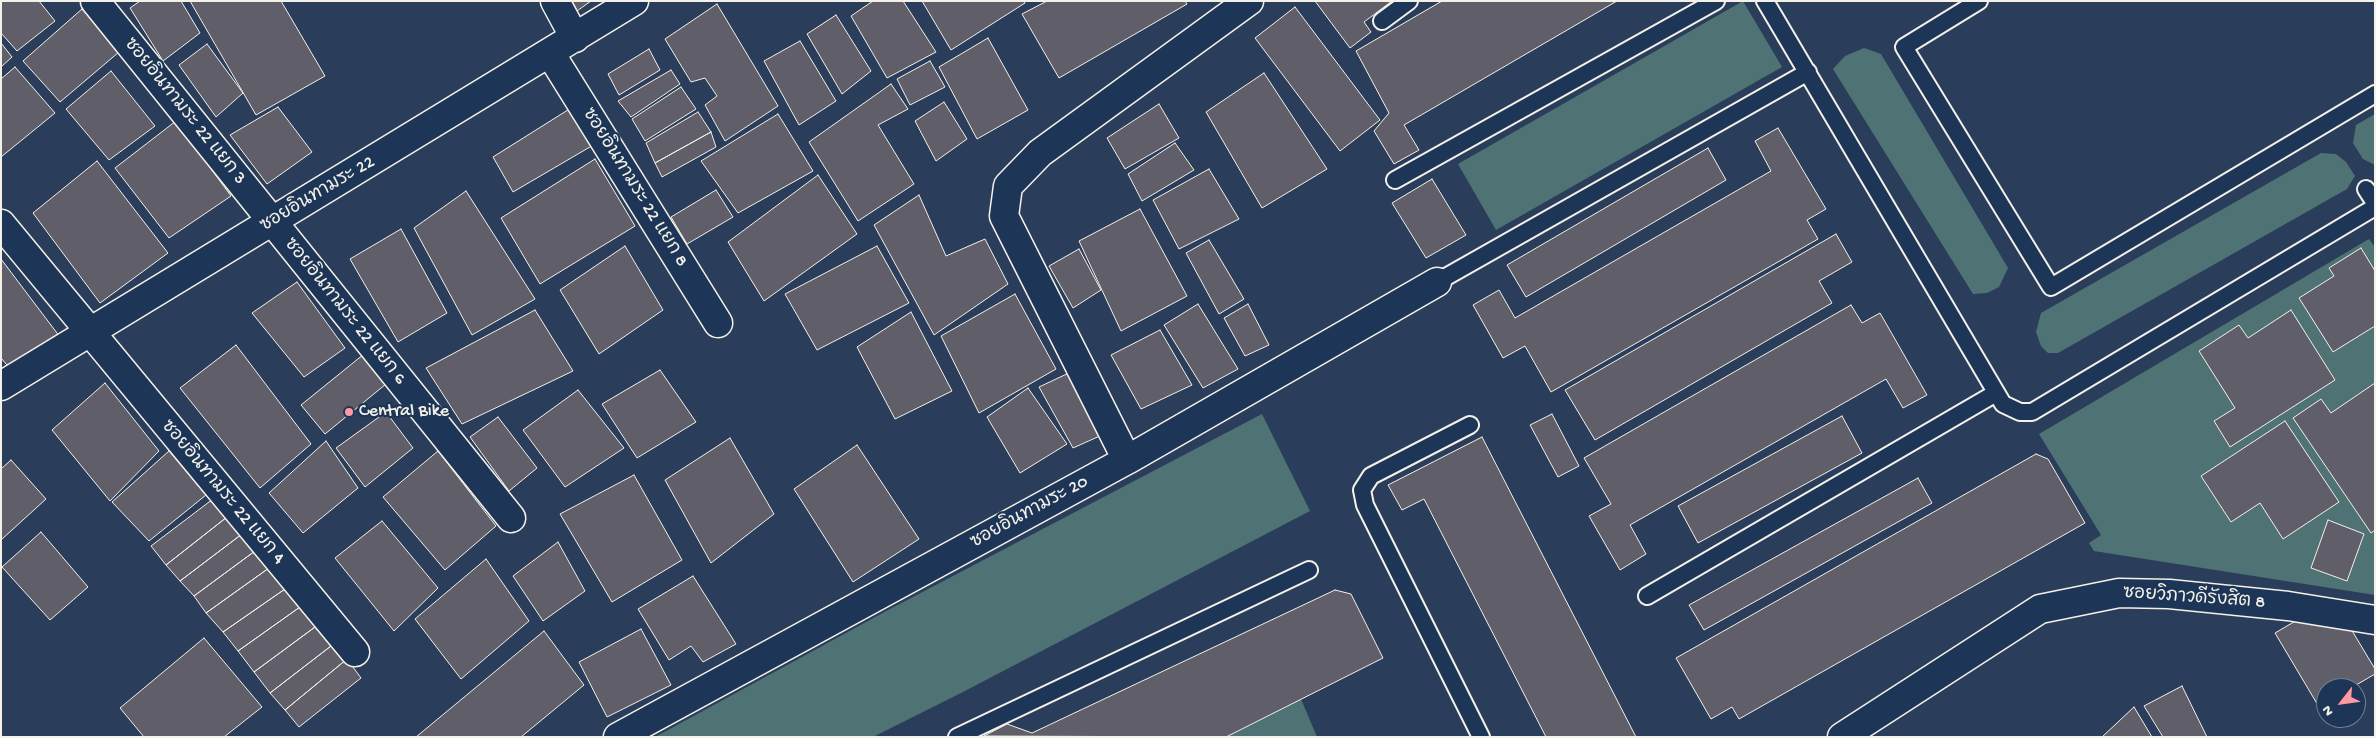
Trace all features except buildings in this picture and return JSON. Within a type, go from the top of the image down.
[{"type":"street","name":"ซอยอินทามระ 22 แยก 3","points":[[95,1],[272,223]]},
{"type":"street","points":[[555,1],[575,38]]},
{"type":"street","name":"ซอยอินทามระ 22","points":[[1,386],[272,223],[634,1]]},
{"type":"street","points":[[1127,460],[1004,216],[1008,186],[1040,153],[1249,1]]},
{"type":"street","name":"ซอยอินทามระ 22 แยก 8","points":[[550,53],[718,323]]},
{"type":"street","name":"ซอยอินทามระ 22 แยก 6","points":[[272,223],[511,518]]},
{"type":"street","name":"ซอยอินทามระ 22 แยก 4","points":[[1,224],[89,333],[355,652]]},
{"type":"street","name":"ซอยอินทามระ 20","points":[[618,737],[1127,460],[1438,282]]},
{"type":"street","name":"ซอยวิภาวดีรังสิต 8","points":[[1842,737],[2040,609],[2119,593],[2169,594],[2288,606],[2375,620]]},
{"type":"lane","points":[[1382,20],[1409,1]]},
{"type":"lane","points":[[1395,180],[1716,1]]},
{"type":"lane","points":[[1765,1],[1996,393],[2003,404],[2020,412],[2032,412],[2375,207]]},
{"type":"lane","points":[[1979,1],[1904,47],[2051,287],[2375,94]]},
{"type":"lane","points":[[1438,282],[1808,72]]},
{"type":"lane","points":[[2366,189],[2375,203]]},
{"type":"lane","points":[[1647,596],[1996,393]]},
{"type":"lane","points":[[1470,425],[1372,476],[1362,490],[1366,505],[1480,737]]},
{"type":"lane","points":[[957,737],[1310,570]]},
{"type":"green space","points":[[1743,1],[1782,67],[1496,230],[1458,164]]},
{"type":"green space","points":[[1864,48],[1881,54],[2008,268],[1999,287],[1987,293],[1973,294],[1833,69],[1845,56]]},
{"type":"green space","points":[[2375,114],[2375,165],[2363,159],[2353,143],[2356,125]]},
{"type":"green space","points":[[2321,153],[2336,154],[2346,162],[2355,176],[2347,189],[2058,353],[2048,353],[2041,346],[2036,332],[2041,313]]},
{"type":"green space","points":[[2369,239],[2375,247],[2375,595],[2094,551],[2089,543],[2101,535],[2039,434]]},
{"type":"green space","points":[[1262,414],[1310,511],[873,737],[655,737],[890,609]]},
{"type":"green space","points":[[1301,699],[1317,737],[1226,737]]},
{"type":"place","name":"Central Bike","points":[[349,412]]}]
